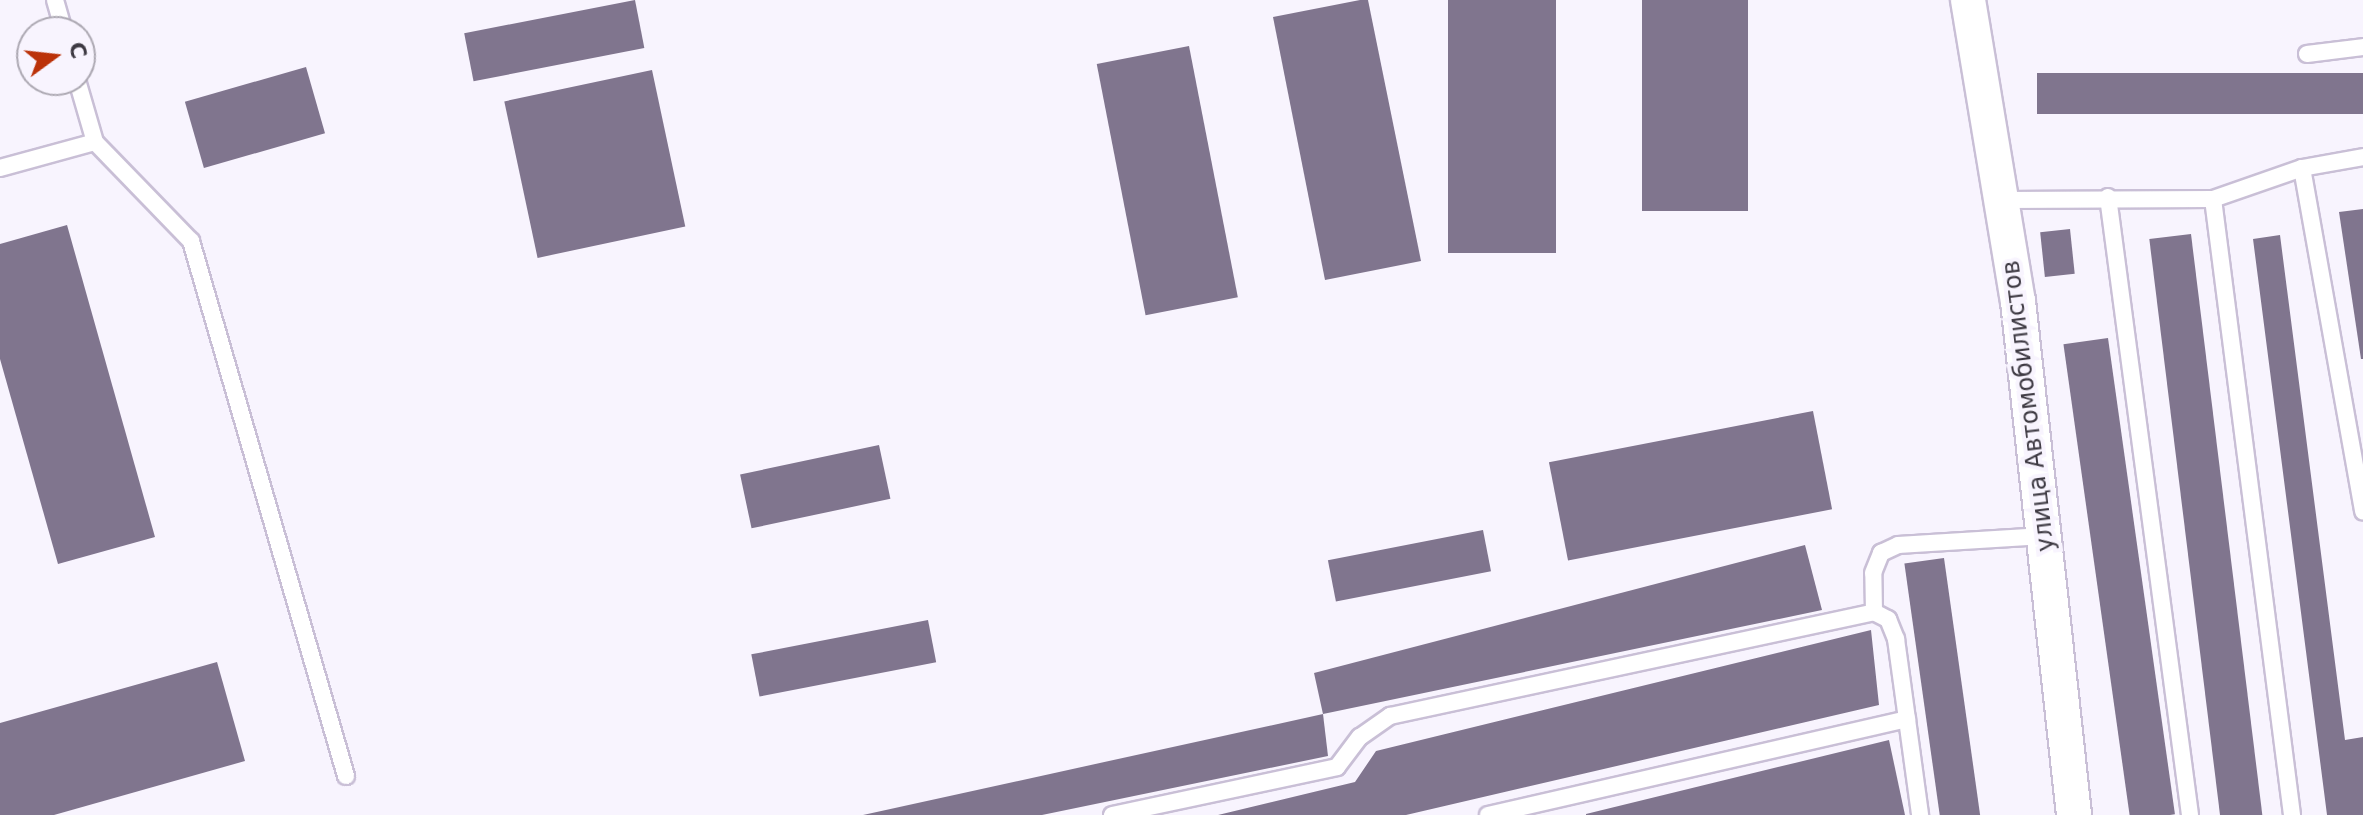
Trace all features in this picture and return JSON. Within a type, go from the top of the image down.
[{"type":"street","name":"улица Автомобилистов","points":[[1968,0],[2004,200],[2074,815]]},
{"type":"lane","points":[[2307,54],[2363,47]]},
{"type":"lane","points":[[82,96],[95,142],[191,241],[346,776]]},
{"type":"lane","points":[[0,168],[95,142]]},
{"type":"lane","points":[[2004,200],[2108,197],[2213,199],[2302,168],[2363,157]]},
{"type":"lane","points":[[2302,168],[2363,512]]},
{"type":"lane","points":[[2108,197],[2190,815]]},
{"type":"lane","points":[[2213,199],[2292,815]]},
{"type":"lane","points":[[1874,612],[1873,573],[1881,553],[1890,549],[2044,536]]},
{"type":"lane","points":[[1112,815],[1337,767],[1360,737],[1390,716],[1874,612],[1888,619],[1896,639],[1920,815]]},
{"type":"lane","points":[[1488,815],[1907,719]]},
{"type":"building","points":[[635,0],[644,48],[474,81],[464,33]]},
{"type":"building","points":[[1368,0],[1421,261],[1325,280],[1273,17]]},
{"type":"building","points":[[1448,0],[1556,0],[1556,253],[1448,253]]},
{"type":"building","points":[[1642,0],[1748,0],[1748,211],[1642,211]]},
{"type":"building","points":[[1189,46],[1238,297],[1146,315],[1097,64]]},
{"type":"building","points":[[306,67],[325,133],[204,168],[185,102]]},
{"type":"building","points":[[652,70],[685,227],[538,258],[504,101]]},
{"type":"building","points":[[2037,73],[2363,73],[2363,114],[2037,114]]},
{"type":"building","points":[[2363,209],[2363,359],[2361,359],[2339,212]]},
{"type":"building","points":[[67,225],[155,537],[58,564],[0,359],[0,244]]},
{"type":"building","points":[[2070,229],[2075,274],[2045,277],[2040,232]]},
{"type":"building","points":[[2191,234],[2262,815],[2220,815],[2149,239]]},
{"type":"building","points":[[2280,235],[2345,740],[2363,737],[2363,815],[2327,815],[2253,239]]},
{"type":"building","points":[[2108,338],[2175,814],[2130,815],[2063,344]]},
{"type":"building","points":[[1813,411],[1832,509],[1568,560],[1549,462]]},
{"type":"building","points":[[879,445],[890,499],[752,528],[740,475]]},
{"type":"building","points":[[1483,530],[1491,571],[1336,601],[1328,560]]},
{"type":"building","points":[[1805,545],[1822,610],[1323,714],[1314,673]]},
{"type":"building","points":[[1944,558],[1980,815],[1940,815],[1904,564]]},
{"type":"building","points":[[928,620],[936,662],[760,697],[751,654]]},
{"type":"building","points":[[1871,630],[1879,705],[1406,815],[1218,815],[1355,782],[1376,751]]},
{"type":"building","points":[[217,662],[245,761],[54,815],[0,815],[0,723]]},
{"type":"building","points":[[1323,714],[1328,756],[1042,815],[863,815]]},
{"type":"building","points":[[1889,740],[1905,815],[1586,815],[1586,814]]}]
